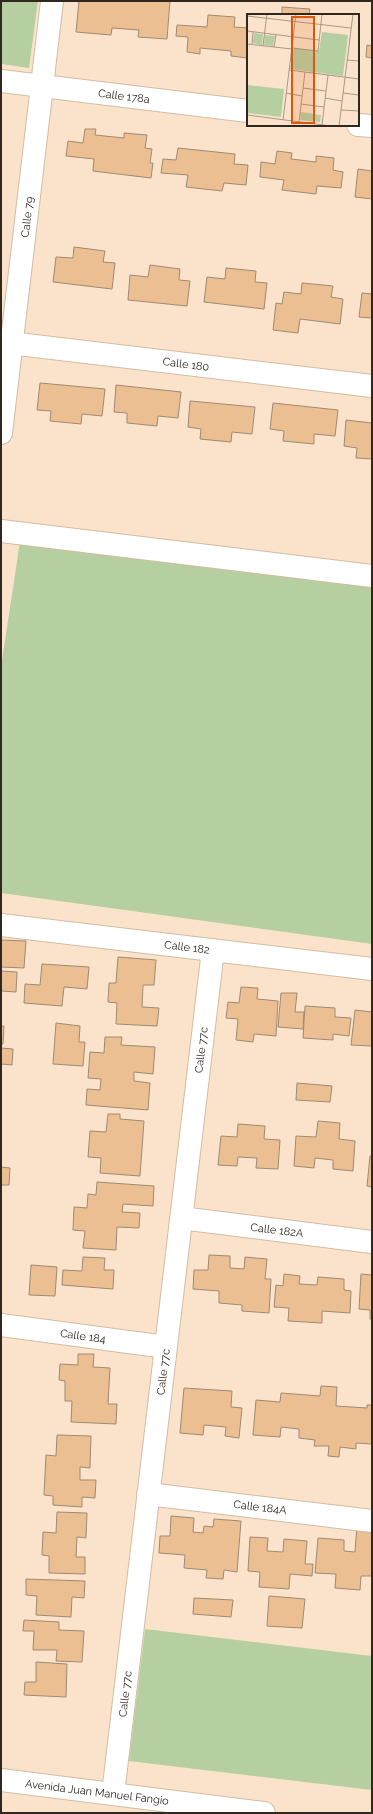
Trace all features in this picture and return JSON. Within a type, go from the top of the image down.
[{"type":"street","name":"Calle 79","points":[[1,433],[6,343],[42,86],[52,1]]},
{"type":"street","name":"Calle 178a","points":[[1,81],[247,111]]},
{"type":"street","points":[[359,125],[372,126]]},
{"type":"street","name":"Calle 180","points":[[6,343],[372,386]]},
{"type":"street","points":[[1,531],[372,576]]},
{"type":"street","name":"Calle 182","points":[[1,925],[372,969]]},
{"type":"street","name":"Calle 77c","points":[[112,1794],[213,950]]},
{"type":"street","name":"Calle 182A","points":[[181,1218],[372,1242]]},
{"type":"street","name":"Calle 184","points":[[1,1325],[166,1347]]},
{"type":"street","name":"Calle 184A","points":[[148,1494],[372,1521]]},
{"type":"street","name":"Avenida Juan Manuel Fangio","points":[[1,1780],[264,1813]]},
{"type":"green space","points":[[1,1],[38,1],[29,68],[1,64]]},
{"type":"green space","points":[[21,535],[372,583],[372,944],[1,893],[1,667]]},
{"type":"green space","points":[[145,1629],[372,1656],[372,1790],[129,1761]]},
{"type":"building","points":[[79,1],[170,1],[167,39],[138,37],[139,30],[112,28],[111,35],[76,32]]},
{"type":"building","points":[[282,7],[310,9],[309,14],[282,14]]},
{"type":"building","points":[[208,15],[235,17],[234,27],[247,28],[247,58],[231,56],[231,51],[200,48],[200,54],[187,52],[188,37],[176,36],[177,25],[207,27]]},
{"type":"building","points":[[367,45],[372,46],[372,58],[366,57]]},
{"type":"building","points":[[85,129],[96,129],[95,135],[124,138],[124,133],[147,135],[145,148],[152,149],[150,163],[153,163],[151,178],[93,171],[94,159],[66,156],[68,141],[83,143]]},
{"type":"building","points":[[178,148],[235,154],[234,164],[248,165],[246,185],[224,183],[222,191],[186,187],[188,175],[161,173],[163,159],[176,160]]},
{"type":"building","points":[[277,151],[292,153],[291,159],[316,162],[316,156],[334,158],[333,170],[343,172],[341,188],[317,186],[316,194],[282,190],[284,180],[260,177],[261,162],[275,164]]},
{"type":"building","points":[[358,169],[372,171],[372,199],[355,197]]},
{"type":"building","points":[[74,247],[105,251],[103,262],[115,263],[112,289],[53,282],[56,257],[73,258]]},
{"type":"building","points":[[150,265],[180,269],[179,280],[190,281],[187,306],[128,300],[130,275],[148,277]]},
{"type":"building","points":[[226,268],[256,271],[255,282],[267,283],[264,309],[204,302],[207,277],[225,279]]},
{"type":"building","points":[[302,283],[333,286],[331,297],[343,299],[340,324],[300,319],[298,333],[273,330],[276,303],[282,304],[284,292],[301,294]]},
{"type":"building","points":[[362,293],[372,294],[372,318],[359,317]]},
{"type":"building","points":[[40,383],[105,389],[102,416],[82,414],[81,424],[50,421],[51,411],[37,410]]},
{"type":"building","points":[[116,385],[181,392],[178,418],[158,416],[157,426],[127,423],[127,413],[114,412]]},
{"type":"building","points":[[190,401],[255,407],[252,434],[232,432],[231,442],[200,439],[201,429],[188,427]]},
{"type":"building","points":[[273,403],[338,410],[335,436],[314,434],[314,444],[283,441],[284,431],[270,429]]},
{"type":"building","points":[[346,420],[372,423],[372,459],[356,458],[357,448],[344,446]]},
{"type":"building","points":[[1,940],[26,941],[24,968],[1,967]]},
{"type":"building","points":[[118,957],[156,960],[154,985],[143,985],[142,1007],[159,1008],[157,1026],[116,1024],[117,1003],[108,1002],[109,983],[116,983]]},
{"type":"building","points":[[42,964],[89,967],[87,989],[64,987],[62,1006],[24,1003],[25,984],[40,985]]},
{"type":"building","points":[[1,971],[17,972],[16,992],[1,991]]},
{"type":"building","points":[[241,987],[258,988],[257,999],[278,1001],[276,1036],[254,1034],[253,1042],[236,1040],[238,1019],[226,1018],[228,1002],[239,1003]]},
{"type":"building","points":[[281,993],[297,993],[295,1012],[304,1012],[303,1029],[278,1027]]},
{"type":"building","points":[[305,1006],[335,1008],[335,1017],[351,1018],[349,1036],[333,1034],[333,1040],[303,1038]]},
{"type":"building","points":[[355,1010],[372,1012],[372,1046],[351,1045]]},
{"type":"building","points":[[56,1023],[80,1026],[79,1042],[85,1042],[83,1066],[53,1064]]},
{"type":"building","points":[[1,1026],[4,1026],[3,1044],[1,1044]]},
{"type":"building","points":[[105,1037],[122,1037],[121,1045],[155,1047],[153,1074],[134,1072],[134,1081],[150,1083],[148,1110],[86,1105],[87,1089],[100,1090],[101,1079],[88,1078],[90,1052],[104,1053]]},
{"type":"building","points":[[1,1048],[13,1049],[12,1065],[1,1064]]},
{"type":"building","points":[[297,1083],[332,1086],[330,1102],[296,1100]]},
{"type":"building","points":[[108,1114],[120,1114],[120,1119],[144,1121],[140,1176],[100,1173],[101,1158],[88,1157],[90,1131],[106,1132]]},
{"type":"building","points":[[318,1121],[340,1123],[339,1139],[355,1141],[353,1171],[333,1169],[333,1160],[315,1158],[314,1168],[294,1166],[296,1136],[316,1137]]},
{"type":"building","points":[[238,1124],[265,1126],[264,1139],[280,1140],[278,1169],[256,1168],[257,1158],[238,1157],[237,1166],[218,1165],[221,1136],[237,1137]]},
{"type":"building","points":[[370,1156],[372,1156],[372,1187],[367,1186]]},
{"type":"building","points":[[1,1167],[10,1168],[9,1185],[1,1185]]},
{"type":"building","points":[[97,1182],[154,1186],[153,1206],[123,1204],[122,1212],[140,1213],[139,1228],[117,1227],[116,1250],[83,1248],[85,1231],[73,1230],[74,1207],[87,1208],[88,1194],[96,1195]]},
{"type":"building","points":[[209,1255],[230,1256],[230,1268],[244,1269],[245,1257],[267,1259],[265,1279],[271,1279],[269,1313],[242,1311],[242,1305],[219,1303],[219,1291],[193,1289],[194,1270],[208,1270]]},
{"type":"building","points":[[83,1257],[105,1258],[104,1270],[114,1270],[113,1289],[62,1285],[63,1270],[82,1271]]},
{"type":"building","points":[[31,1265],[57,1267],[55,1296],[29,1295]]},
{"type":"building","points":[[284,1274],[300,1276],[299,1284],[317,1285],[318,1277],[344,1279],[344,1290],[351,1291],[350,1313],[322,1311],[322,1323],[288,1321],[289,1308],[274,1307],[276,1285],[283,1286]]},
{"type":"building","points":[[361,1274],[372,1275],[372,1319],[370,1319],[370,1310],[359,1309]]},
{"type":"building","points":[[78,1354],[94,1354],[93,1367],[110,1368],[108,1404],[117,1404],[116,1424],[71,1422],[72,1401],[65,1401],[65,1381],[59,1380],[60,1364],[78,1365]]},
{"type":"building","points":[[321,1386],[337,1387],[336,1406],[367,1408],[367,1405],[372,1405],[372,1444],[356,1443],[356,1449],[340,1447],[339,1457],[328,1456],[329,1446],[314,1446],[315,1440],[299,1438],[299,1429],[281,1427],[280,1437],[253,1435],[256,1400],[280,1402],[281,1393],[320,1396]]},
{"type":"building","points":[[184,1388],[232,1391],[231,1407],[242,1408],[239,1438],[225,1436],[226,1427],[204,1425],[203,1435],[180,1433]]},
{"type":"building","points":[[57,1435],[91,1436],[90,1468],[80,1467],[80,1480],[96,1480],[95,1498],[82,1497],[82,1507],[53,1505],[53,1496],[44,1495],[46,1455],[56,1456]]},
{"type":"building","points":[[57,1512],[87,1513],[86,1538],[77,1537],[76,1557],[85,1557],[85,1574],[49,1573],[49,1556],[42,1555],[43,1532],[56,1533]]},
{"type":"building","points":[[171,1516],[194,1518],[193,1532],[203,1533],[204,1526],[213,1527],[214,1519],[241,1521],[237,1572],[224,1570],[223,1579],[206,1578],[207,1570],[184,1568],[185,1555],[159,1553],[160,1536],[170,1536]]},
{"type":"building","points":[[357,1524],[367,1525],[367,1532],[372,1533],[372,1576],[361,1576],[360,1590],[335,1588],[336,1574],[315,1573],[318,1538],[344,1540],[344,1551],[355,1552]]},
{"type":"building","points":[[250,1537],[268,1538],[267,1551],[283,1552],[284,1539],[307,1541],[305,1564],[313,1564],[312,1576],[290,1574],[289,1589],[259,1587],[260,1572],[248,1571]]},
{"type":"building","points":[[26,1579],[85,1581],[84,1598],[72,1597],[71,1617],[36,1615],[37,1596],[26,1595]]},
{"type":"building","points":[[269,1596],[305,1599],[302,1628],[267,1626]]},
{"type":"building","points":[[194,1598],[233,1600],[231,1617],[193,1614]]},
{"type":"building","points":[[24,1620],[59,1622],[59,1630],[84,1631],[82,1662],[56,1661],[57,1650],[33,1650],[34,1631],[23,1631]]},
{"type":"building","points":[[36,1662],[67,1664],[66,1697],[24,1695],[25,1682],[36,1682]]}]
